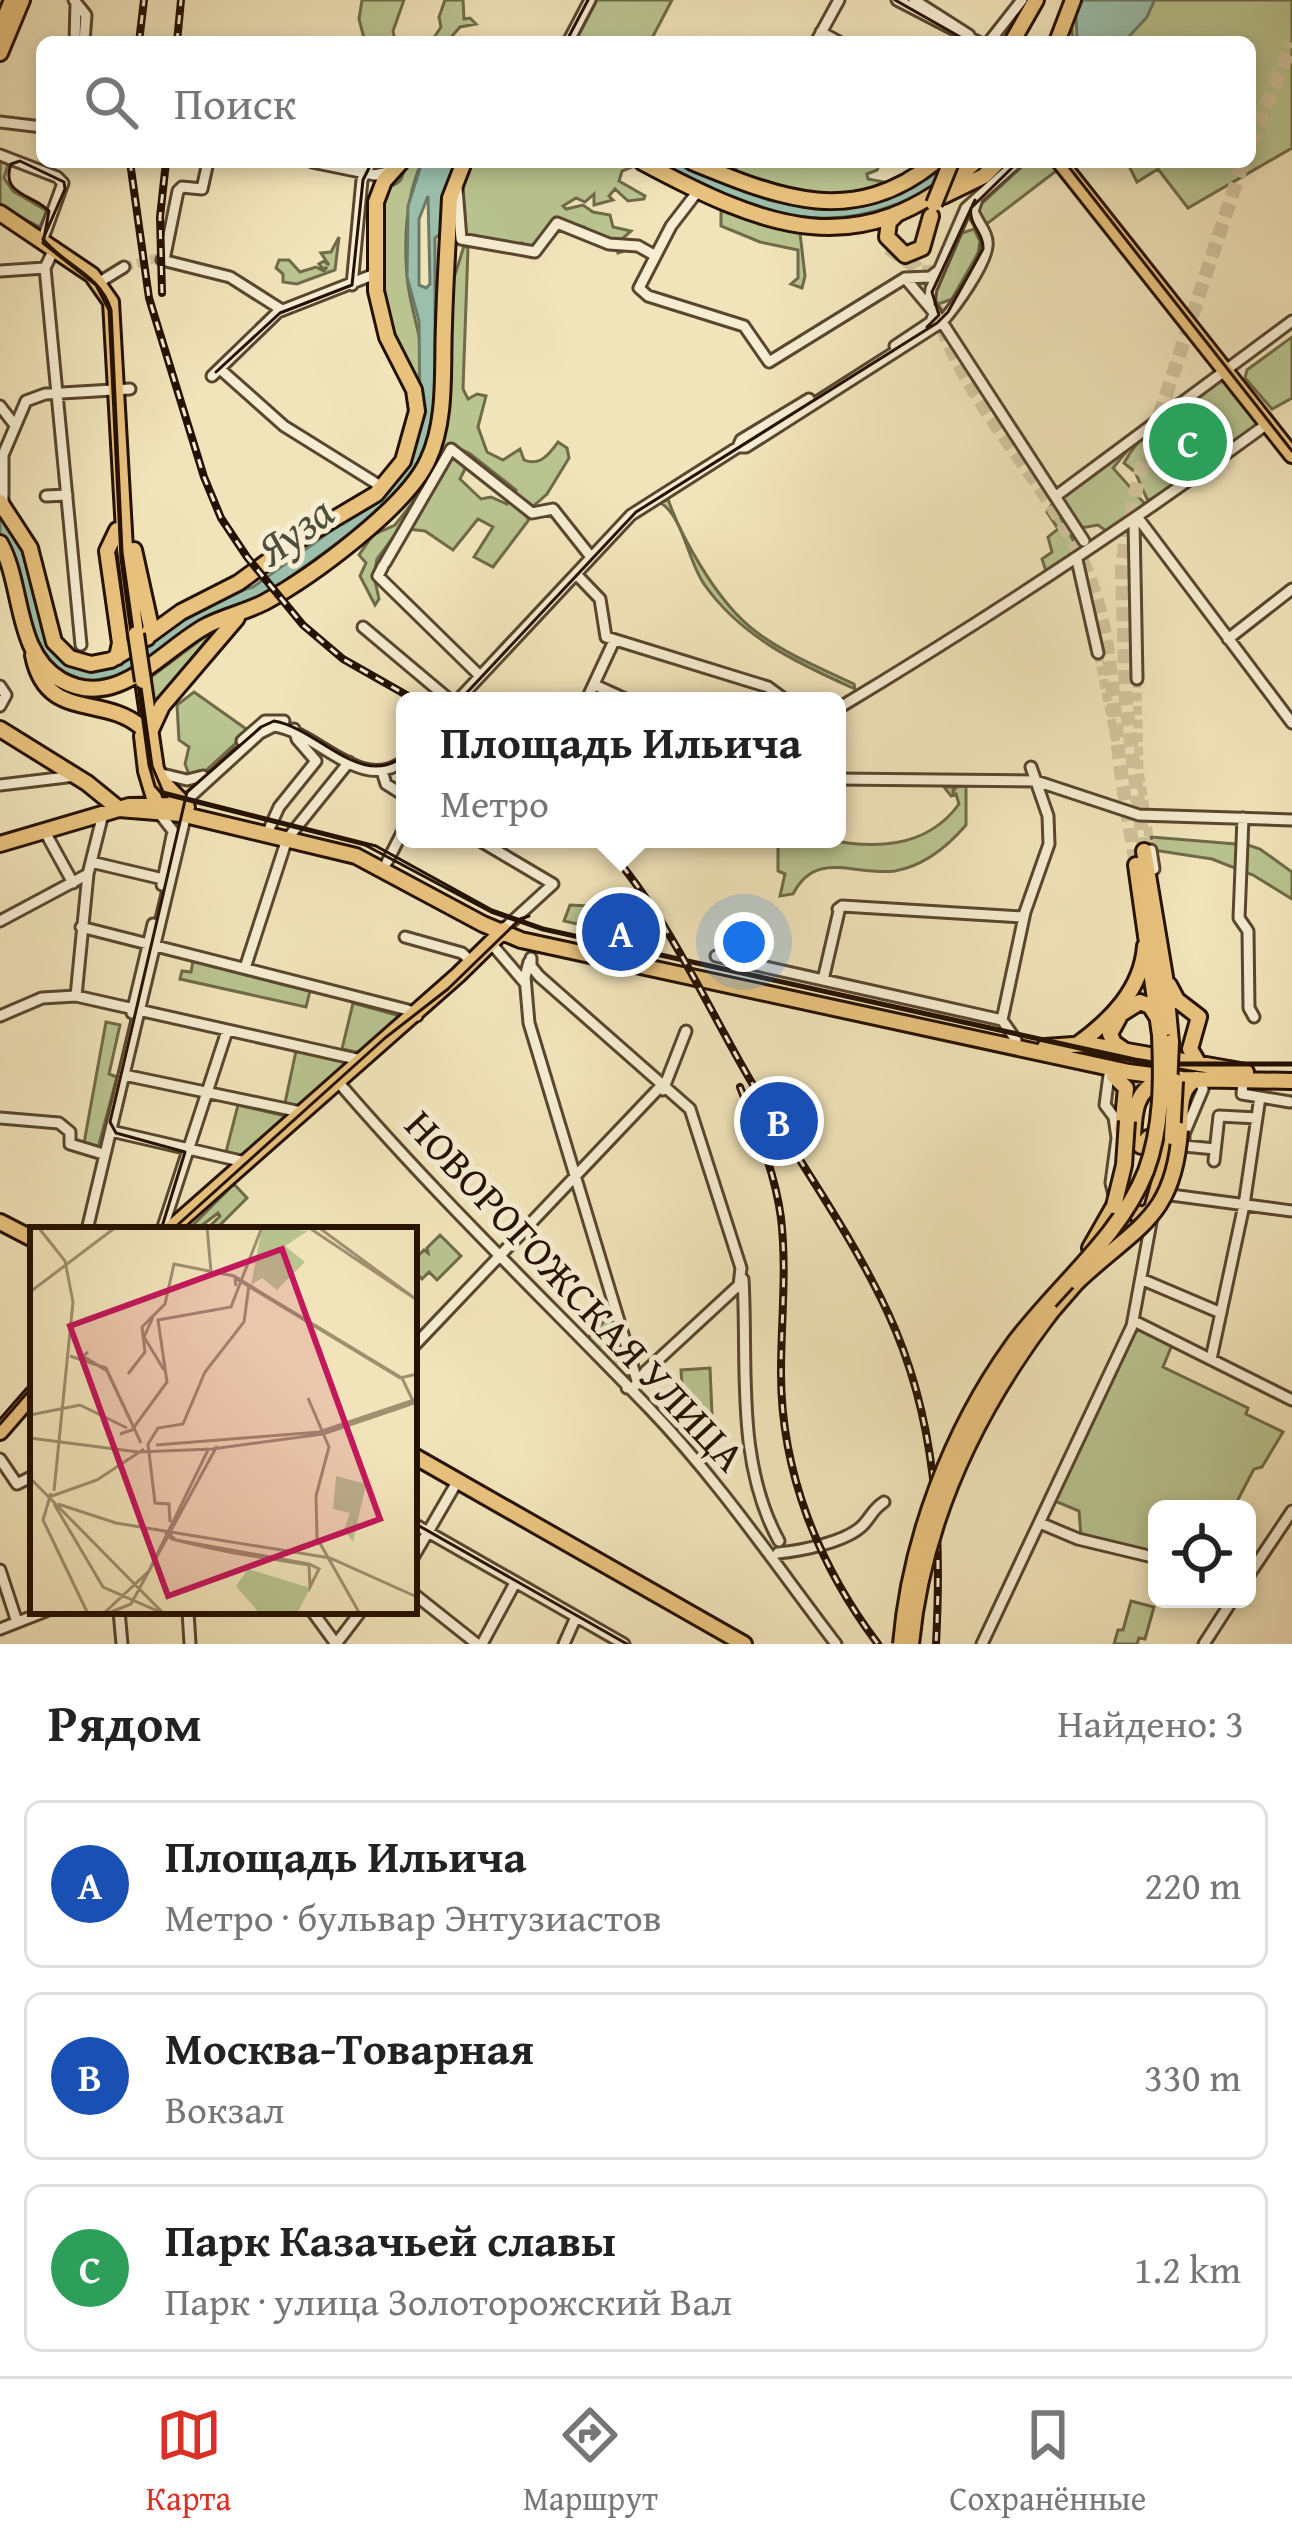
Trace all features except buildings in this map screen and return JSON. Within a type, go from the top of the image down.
[{"type":"main road","points":[[0,29],[12,0]]},
{"type":"main road","points":[[0,53],[22,0]]},
{"type":"main road","points":[[1012,36],[1029,0]]},
{"type":"main road","points":[[1011,36],[1029,0]]},
{"type":"main road","points":[[1059,36],[1071,3]]},
{"type":"main road","points":[[1069,36],[1071,3]]},
{"type":"main road","points":[[0,543],[10,562],[38,677],[103,688],[141,679],[293,583],[399,502],[421,476],[434,448],[440,418],[460,168]]},
{"type":"main road","points":[[652,168],[694,192],[793,226],[857,224],[928,208],[972,183],[982,168]]},
{"type":"main road","points":[[730,171],[792,200],[848,200],[899,184],[925,168]]},
{"type":"main road","points":[[898,213],[889,222],[887,237],[905,255],[915,254],[922,248],[928,208],[948,168]]},
{"type":"main road","points":[[1070,168],[1292,455]]},
{"type":"main road","points":[[2,504],[26,539],[52,635],[65,655],[77,662],[99,664],[238,583],[382,487],[405,457],[417,408],[415,390],[383,325],[372,279],[372,175]]},
{"type":"main road","points":[[928,208],[933,268]]},
{"type":"main road","points":[[0,218],[99,284],[114,314],[120,389],[121,547],[130,643],[149,706],[146,729],[157,808]]},
{"type":"main road","points":[[857,224],[874,228],[887,248]]},
{"type":"main road","points":[[1269,422],[1292,445]]},
{"type":"main road","points":[[121,547],[149,621],[157,625],[166,621]]},
{"type":"main road","points":[[130,643],[149,621]]},
{"type":"main road","points":[[124,716],[149,706],[212,631]]},
{"type":"main road","points":[[51,682],[67,701],[124,716],[146,729]]},
{"type":"main road","points":[[146,729],[149,706]]},
{"type":"main road","points":[[0,729],[120,804],[193,812],[270,827],[293,837]]},
{"type":"main road","points":[[0,844],[131,808],[145,793],[152,772]]},
{"type":"main road","points":[[152,772],[193,812],[387,862],[504,936]]},
{"type":"main road","points":[[94,788],[103,819]]},
{"type":"main road","points":[[364,855],[504,936],[541,940],[1200,1084]]},
{"type":"main road","points":[[911,1644],[919,1585],[950,1483],[992,1396],[1123,1213],[1147,1169],[1159,1115],[1165,977],[1144,856],[1144,957],[1133,988],[1078,1044]]},
{"type":"main road","points":[[1131,1210],[1128,1197],[1148,1138],[1165,1047],[1144,911]]},
{"type":"main road","points":[[416,1015],[504,936]]},
{"type":"main road","points":[[182,1227],[504,936]]},
{"type":"main road","points":[[690,972],[1149,1069],[1292,1077]]},
{"type":"main road","points":[[1165,977],[1177,1000],[1197,1013],[1190,1052],[1196,1062],[1244,1076]]},
{"type":"main road","points":[[1073,1279],[1164,1203],[1174,1177],[1175,1086],[1156,1014],[1148,1004],[1136,1003],[1113,1024],[1112,1039],[1122,1049],[1140,1055]]},
{"type":"main road","points":[[1042,1049],[1078,1044],[1140,1055],[1165,1047],[1210,1067]]},
{"type":"main road","points":[[1042,1049],[1071,1067],[1126,1082],[1131,1090],[1134,1143],[1141,1146],[1148,1138]]},
{"type":"main road","points":[[1111,1076],[1126,1088],[1117,1185],[1131,1210],[1147,1214],[1188,1083],[1244,1076]]},
{"type":"main road","points":[[901,1644],[910,1581],[942,1475],[993,1376],[1073,1279],[1098,1237],[1114,1205],[1131,1116],[1145,1088],[1172,1078]]},
{"type":"main road","points":[[170,1227],[248,1164]]},
{"type":"main road","points":[[0,1222],[30,1237]]},
{"type":"main road","points":[[3,1423],[30,1387]]},
{"type":"main road","points":[[3,1423],[30,1397]]},
{"type":"main road","points":[[417,1462],[730,1644]]},
{"type":"main road","points":[[455,1485],[743,1644]]},
{"type":"street","points":[[571,36],[590,0]]},
{"type":"street","points":[[819,36],[839,0]]},
{"type":"street","points":[[897,0],[955,22],[968,36]]},
{"type":"street","points":[[995,36],[1029,0]]},
{"type":"street","points":[[75,2],[79,36]]},
{"type":"street","points":[[912,2],[963,36]]},
{"type":"street","points":[[0,122],[36,126]]},
{"type":"street","points":[[4,157],[61,179],[64,187],[54,210],[47,251],[81,645],[78,653],[65,655]]},
{"type":"street","points":[[206,168],[201,190],[178,189],[162,258],[230,277],[282,310]]},
{"type":"street","points":[[340,168],[372,175],[352,285]]},
{"type":"street","points":[[694,192],[640,280],[642,292],[744,326],[769,362],[905,278],[923,278],[966,208],[1011,168]]},
{"type":"street","points":[[454,198],[458,234],[463,239],[536,251],[556,223],[654,255]]},
{"type":"street","points":[[738,447],[746,447],[942,322],[986,250],[987,240],[973,211],[977,199]]},
{"type":"street","points":[[0,271],[47,251]]},
{"type":"street","points":[[465,692],[635,511],[931,322],[933,268]]},
{"type":"street","points":[[99,284],[125,269]]},
{"type":"street","points":[[905,278],[932,307],[1091,542]]},
{"type":"street","points":[[372,279],[282,310],[216,373],[284,426],[382,487]]},
{"type":"street","points":[[932,307],[954,308]]},
{"type":"street","points":[[1056,496],[1292,321]]},
{"type":"street","points":[[2,504],[3,454],[26,401],[120,389]]},
{"type":"street","points":[[0,406],[14,424]]},
{"type":"street","points":[[846,703],[1054,574],[1091,542],[1136,520],[1269,422]]},
{"type":"street","points":[[479,675],[378,576],[452,449],[532,513],[553,509],[591,557]]},
{"type":"street","points":[[46,496],[68,495]]},
{"type":"street","points":[[1136,520],[1137,679]]},
{"type":"street","points":[[1136,520],[1292,723]]},
{"type":"street","points":[[1091,542],[1135,537],[1156,546]]},
{"type":"street","points":[[1080,581],[1091,542]]},
{"type":"street","points":[[1136,554],[1143,543],[1156,546]]},
{"type":"street","points":[[1054,574],[1072,572],[1080,581],[1099,653]]},
{"type":"street","points":[[576,574],[600,599],[604,632],[614,641],[775,692]]},
{"type":"street","points":[[1228,639],[1292,590]]},
{"type":"street","points":[[363,627],[448,692]]},
{"type":"street","points":[[591,692],[614,641]]},
{"type":"street","points":[[81,645],[99,664]]},
{"type":"street","points":[[595,685],[610,692]]},
{"type":"street","points":[[0,686],[6,695],[0,706]]},
{"type":"street","points":[[270,827],[316,761],[294,728]]},
{"type":"street","points":[[165,880],[193,812],[198,781],[264,730],[294,728],[362,770],[382,772],[396,762]]},
{"type":"street","points":[[350,760],[382,766],[396,760]]},
{"type":"street","points":[[245,968],[293,837],[350,760]]},
{"type":"street","points":[[382,766],[386,784],[396,790]]},
{"type":"street","points":[[1002,1020],[1023,917],[1049,844],[1048,816],[1031,767]]},
{"type":"street","points":[[152,772],[198,781]]},
{"type":"street","points":[[846,778],[1036,781],[1139,815],[1292,820]]},
{"type":"street","points":[[0,785],[94,788]]},
{"type":"street","points":[[103,1152],[165,880],[172,831],[157,808]]},
{"type":"street","points":[[1243,818],[1239,918],[1248,931],[1249,1008],[1254,1017]]},
{"type":"street","points":[[76,996],[89,868],[103,819]]},
{"type":"street","points":[[45,832],[74,884]]},
{"type":"street","points":[[387,862],[396,844]]},
{"type":"street","points":[[492,848],[553,884],[504,936],[528,978],[694,1117],[742,1274],[748,1432],[772,1544],[802,1553],[861,1527],[884,1502]]},
{"type":"street","points":[[89,868],[165,880]]},
{"type":"street","points":[[0,921],[74,884],[89,868]]},
{"type":"street","points":[[824,980],[842,906],[1023,917]]},
{"type":"street","points":[[81,927],[416,1015]]},
{"type":"street","points":[[405,937],[462,953],[472,962]]},
{"type":"street","points":[[541,940],[531,958],[528,978],[529,1023],[640,1371]]},
{"type":"street","points":[[716,956],[1002,1020],[1016,1040]]},
{"type":"street","points":[[801,994],[806,976]]},
{"type":"street","points":[[0,1016],[42,998],[76,996],[363,1061]]},
{"type":"street","points":[[167,1227],[227,1031]]},
{"type":"street","points":[[417,1343],[574,1174],[662,1088],[686,1031]]},
{"type":"street","points":[[122,1074],[303,1114]]},
{"type":"street","points":[[87,1227],[122,1074]]},
{"type":"street","points":[[1244,1076],[1242,1094],[1290,1102]]},
{"type":"street","name":"НОВОРОГОЖСКАЯ УЛИЦА","points":[[340,1081],[497,1256],[633,1386],[772,1544],[836,1644]]},
{"type":"street","points":[[1200,1084],[1184,1146],[1215,1155],[1219,1116],[1257,1118]]},
{"type":"street","points":[[1210,1359],[1244,1204],[1260,1097]]},
{"type":"street","points":[[0,1118],[59,1123],[70,1132],[70,1144],[103,1152]]},
{"type":"street","points":[[110,1131],[248,1164]]},
{"type":"street","points":[[1171,1195],[1292,1211]]},
{"type":"street","points":[[982,1644],[1134,1321],[1154,1202]]},
{"type":"street","points":[[1131,1210],[1145,1233],[1146,1249]]},
{"type":"street","points":[[633,1386],[640,1371],[739,1285],[742,1274]]},
{"type":"street","points":[[1141,1279],[1221,1313]]},
{"type":"street","points":[[728,1295],[743,1303]]},
{"type":"street","points":[[1134,1321],[1292,1400]]},
{"type":"street","points":[[0,1459],[17,1484],[30,1478]]},
{"type":"street","points":[[417,1551],[455,1485]]},
{"type":"street","points":[[1256,1565],[1292,1511]]},
{"type":"street","points":[[1040,1523],[1072,1537],[1148,1556]]},
{"type":"street","points":[[417,1526],[623,1644]]},
{"type":"street","points":[[0,1570],[17,1622]]},
{"type":"street","points":[[417,1596],[480,1644],[515,1583]]},
{"type":"street","points":[[1204,1644],[1227,1608]]},
{"type":"street","points":[[0,1629],[38,1614]]},
{"type":"street","points":[[119,1614],[122,1644]]},
{"type":"street","points":[[188,1614],[190,1644]]},
{"type":"street","points":[[314,1614],[336,1644],[359,1614]]},
{"type":"street","points":[[564,1644],[576,1618]]},
{"type":"shaded area","points":[[362,0],[404,0],[394,36],[363,36],[359,19]]},
{"type":"shaded area","points":[[445,0],[463,0],[464,19],[476,24],[460,27],[452,36],[435,36],[441,27]]},
{"type":"shaded area","points":[[597,0],[672,0],[653,36],[578,36]]},
{"type":"shaded area","points":[[1077,0],[1292,0],[1292,148],[1188,208],[1158,169],[1137,182],[1130,168],[1256,168],[1256,36],[1072,36]]},
{"type":"shaded area","points":[[1083,0],[1154,1],[1130,36],[1077,36],[1076,11]]},
{"type":"shaded area","points":[[0,159],[9,162],[4,178],[13,191],[47,211],[40,227],[0,207]]},
{"type":"shaded area","points":[[404,168],[420,168],[409,203],[406,247],[422,360],[419,389],[389,317],[378,264],[379,212],[385,188],[401,180]]},
{"type":"shaded area","points":[[420,168],[455,168],[447,187],[444,231],[435,238],[435,407],[430,440],[413,477],[387,507],[264,596],[129,673],[87,682],[57,672],[37,649],[11,555],[0,534],[0,511],[25,550],[39,611],[82,668],[214,600],[253,587],[374,500],[420,416],[419,321],[407,277],[408,206]],"holes":[[[428,196],[430,284],[426,288],[419,285],[419,219]]]},
{"type":"shaded area","points":[[463,168],[630,168],[622,171],[619,181],[645,196],[628,201],[615,189],[609,196],[613,200],[594,205],[594,194],[585,202],[576,198],[563,206],[583,205],[610,215],[613,227],[631,231],[623,238],[627,250],[618,253],[615,240],[583,236],[584,227],[561,222],[533,250],[522,243],[518,247],[461,234]]},
{"type":"shaded area","points":[[663,168],[693,168],[768,200],[805,207],[834,206],[913,184],[938,168],[959,168],[888,207],[850,216],[811,218],[773,212]]},
{"type":"shaded area","points":[[736,168],[878,168],[867,174],[868,179],[889,183],[830,195],[734,173]]},
{"type":"shaded area","points":[[1020,168],[1060,168],[984,226],[976,209]]},
{"type":"shaded area","points":[[721,210],[759,224],[800,233],[802,288],[791,284],[798,278],[798,250],[760,242],[721,226]]},
{"type":"shaded area","points":[[974,229],[980,241],[978,253],[952,299],[939,304],[934,292],[959,234]]},
{"type":"shaded area","points":[[339,237],[335,270],[297,284],[283,282],[276,268],[279,260],[289,260],[300,272],[316,267],[324,271],[327,267],[319,264],[329,265],[321,253],[331,252]]},
{"type":"shaded area","points":[[464,246],[468,248],[463,389],[468,399],[486,396],[478,427],[487,452],[503,460],[520,449],[524,460],[535,462],[558,442],[567,448],[569,458],[493,567],[474,557],[493,527],[478,519],[453,550],[425,531],[400,528],[377,559],[374,576],[379,599],[375,605],[360,576],[366,563],[359,555],[373,535],[395,525],[413,502],[440,442],[454,278]],"holes":[[[452,446],[469,453],[516,490],[507,504],[491,497],[481,499],[460,479],[468,463],[452,453]]]},
{"type":"shaded area","points":[[1292,337],[1292,398],[1272,409],[1245,378],[1247,370]]},
{"type":"shaded area","points":[[1220,381],[1227,383],[1260,425],[1153,501],[1147,499],[1135,472],[1124,463],[1132,450],[1154,427]]},
{"type":"shaded area","points":[[1132,445],[1113,468],[1146,505],[1109,533],[1098,525],[1080,528],[1060,497]]},
{"type":"shaded area","points":[[668,499],[700,565],[740,618],[777,646],[854,684],[855,689],[772,647],[719,603],[698,574],[675,518],[661,503]]},
{"type":"shaded area","points":[[1053,503],[1079,551],[1047,574],[1042,559],[1052,552],[1048,537],[1058,529],[1047,512]]},
{"type":"shaded area","points":[[215,629],[155,706],[152,706],[147,680]]},
{"type":"shaded area","points":[[194,692],[249,731],[199,777],[190,777],[185,764],[189,747],[179,740],[177,705]]},
{"type":"shaded area","points":[[966,786],[966,825],[934,854],[895,871],[825,868],[802,880],[793,894],[780,896],[785,874],[778,871],[778,848],[846,848],[846,842],[897,843],[914,838],[946,819],[959,804],[956,794],[951,796],[944,787],[953,787],[953,792]]},
{"type":"shaded area","points":[[1151,837],[1260,849],[1292,872],[1292,899],[1253,875],[1212,859],[1153,850]]},
{"type":"shaded area","points":[[607,893],[617,910],[624,906],[635,937],[564,921],[570,905],[590,906]]},
{"type":"shaded area","points":[[193,961],[310,991],[306,1007],[180,979],[182,971],[191,972]]},
{"type":"shaded area","points":[[353,1003],[400,1016],[361,1053],[342,1049]]},
{"type":"shaded area","points":[[106,1022],[120,1025],[109,1074],[117,1077],[98,1148],[84,1143]]},
{"type":"shaded area","points":[[296,1051],[347,1063],[304,1107],[285,1103]]},
{"type":"shaded area","points":[[238,1105],[290,1117],[246,1156],[226,1152]]},
{"type":"shaded area","points":[[234,1184],[247,1198],[218,1227],[209,1227],[218,1213],[200,1227],[192,1226]]},
{"type":"shaded area","points":[[440,1235],[461,1256],[437,1280],[429,1272],[422,1279],[417,1274],[417,1257],[424,1250],[428,1253],[427,1248]]},
{"type":"shaded area","points":[[612,1313],[632,1384],[630,1385],[586,1340]]},
{"type":"shaded area","points":[[1137,1328],[1172,1345],[1163,1367],[1248,1408],[1246,1414],[1283,1432],[1262,1467],[1254,1469],[1238,1500],[1148,1500],[1148,1554],[1081,1537],[1079,1511],[1055,1501]]},
{"type":"shaded area","points":[[710,1368],[712,1414],[684,1415],[681,1370]]},
{"type":"shaded area","points":[[1131,1601],[1154,1608],[1145,1639],[1139,1638],[1137,1644],[1114,1644],[1118,1630],[1123,1630]]},
{"type":"tunnel","points":[[1256,130],[1292,43]]},
{"type":"tunnel","points":[[1144,851],[1126,702],[1122,571],[1126,534],[1139,477],[1241,168]]},
{"type":"tunnel","points":[[888,248],[916,267],[927,284]]},
{"type":"tunnel","points":[[124,267],[161,257]]},
{"type":"tunnel","points":[[929,265],[936,308],[951,348],[971,387],[1069,535],[1096,596],[1110,664],[1136,865]]},
{"type":"tunnel","points":[[1098,653],[1119,757]]},
{"type":"tunnel","points":[[1137,679],[1139,769],[1151,850]]},
{"type":"tram line","points":[[569,36],[588,0]]},
{"type":"tram line","points":[[895,0],[958,36]]},
{"type":"tram line","points":[[1292,1063],[1135,1059],[543,928],[492,910],[376,846],[163,792],[152,766],[122,552],[111,310],[99,288],[90,279],[52,248],[43,239],[65,189],[64,182],[20,161],[11,164],[14,188],[49,211],[43,243],[96,285],[109,310],[121,559],[149,765],[162,794],[365,845],[491,912],[543,930],[1134,1061],[1292,1065]]},
{"type":"tram line","points":[[216,372],[280,313],[352,285],[363,180],[369,168]]},
{"type":"tram line","points":[[467,692],[636,512],[937,323],[983,249],[971,208],[1012,168]]},
{"type":"tram line","points":[[1070,168],[1292,451]]},
{"type":"tram line","points":[[927,327],[939,315],[932,292],[975,200]]},
{"type":"tram line","points":[[162,1227],[185,1152],[116,1133],[110,1122],[187,792],[274,721],[357,762],[373,766],[396,760]]},
{"type":"tram line","points":[[175,1227],[385,1038],[448,989],[520,919],[529,916]]},
{"type":"tram line","points":[[0,1424],[30,1389]]},
{"type":"tram line","points":[[417,1525],[627,1644]]},
{"type":"railway","points":[[140,36],[144,0]]},
{"type":"railway","points":[[178,36],[181,0]]},
{"type":"railway","points":[[131,168],[149,298],[221,518],[303,625],[343,659],[401,692]]},
{"type":"railway","points":[[162,293],[160,217],[165,168]]},
{"type":"railway","points":[[607,848],[662,923],[888,1313],[917,1393],[933,1476],[936,1644]]},
{"type":"railway","points":[[740,1087],[770,1168],[781,1218],[783,1410],[796,1482],[821,1550],[878,1644]]},
{"type":"place","name":"Парк Казачьей славы","points":[[1188,442]]},
{"type":"place","name":"Площадь Ильича","points":[[621,932]]},
{"type":"place","name":"Москва-Товарная","points":[[779,1121]]},
{"type":"water label","name":"Яуза","points":[[294,530]]}]
